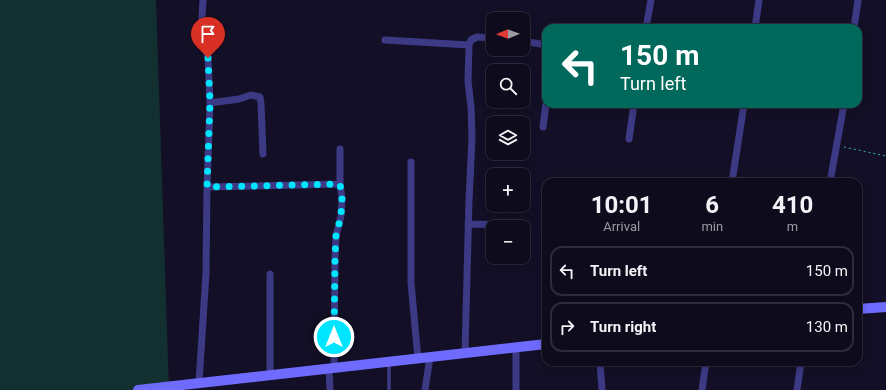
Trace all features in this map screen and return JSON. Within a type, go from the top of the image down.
[{"type":"street","points":[[196,385],[206,273],[210,102],[208,58],[201,34],[203,0]]},
{"type":"street","points":[[647,24],[651,0]]},
{"type":"street","points":[[756,24],[759,0]]},
{"type":"street","points":[[855,24],[858,0]]},
{"type":"street","points":[[465,352],[472,137],[468,81],[469,45],[471,40],[477,37],[486,38]]},
{"type":"street","points":[[385,40],[469,45]]},
{"type":"street","points":[[530,42],[542,44]]},
{"type":"street","points":[[210,102],[239,99],[251,95],[260,97],[262,154]]},
{"type":"street","points":[[543,127],[545,108]]},
{"type":"street","points":[[629,139],[633,108]]},
{"type":"street","points":[[733,178],[743,108]]},
{"type":"street","points":[[831,178],[843,108]]},
{"type":"street","points":[[330,390],[336,236],[341,216],[342,198],[340,184],[340,149]]},
{"type":"street","points":[[410,162],[411,283],[418,359]]},
{"type":"street","points":[[207,187],[340,184]]},
{"type":"street","points":[[468,224],[486,224]]},
{"type":"street","points":[[270,274],[270,375]]},
{"type":"street","points":[[862,309],[886,306]]},
{"type":"street","points":[[138,390],[196,385],[270,375],[418,359],[465,352],[542,344]]},
{"type":"street","points":[[516,347],[516,390]]},
{"type":"street","points":[[425,390],[430,357]]},
{"type":"street","points":[[600,366],[602,390]]},
{"type":"street","points":[[702,390],[705,366]]},
{"type":"street","points":[[797,390],[801,366]]},
{"type":"lane","points":[[389,362],[389,390]]},
{"type":"path","points":[[837,145],[886,156]]},
{"type":"green space","points":[[0,0],[156,0],[169,390],[0,390]]},
{"type":"route","points":[[208,58],[210,102],[207,187],[340,184],[342,198],[341,216],[336,236],[334,337]]}]
